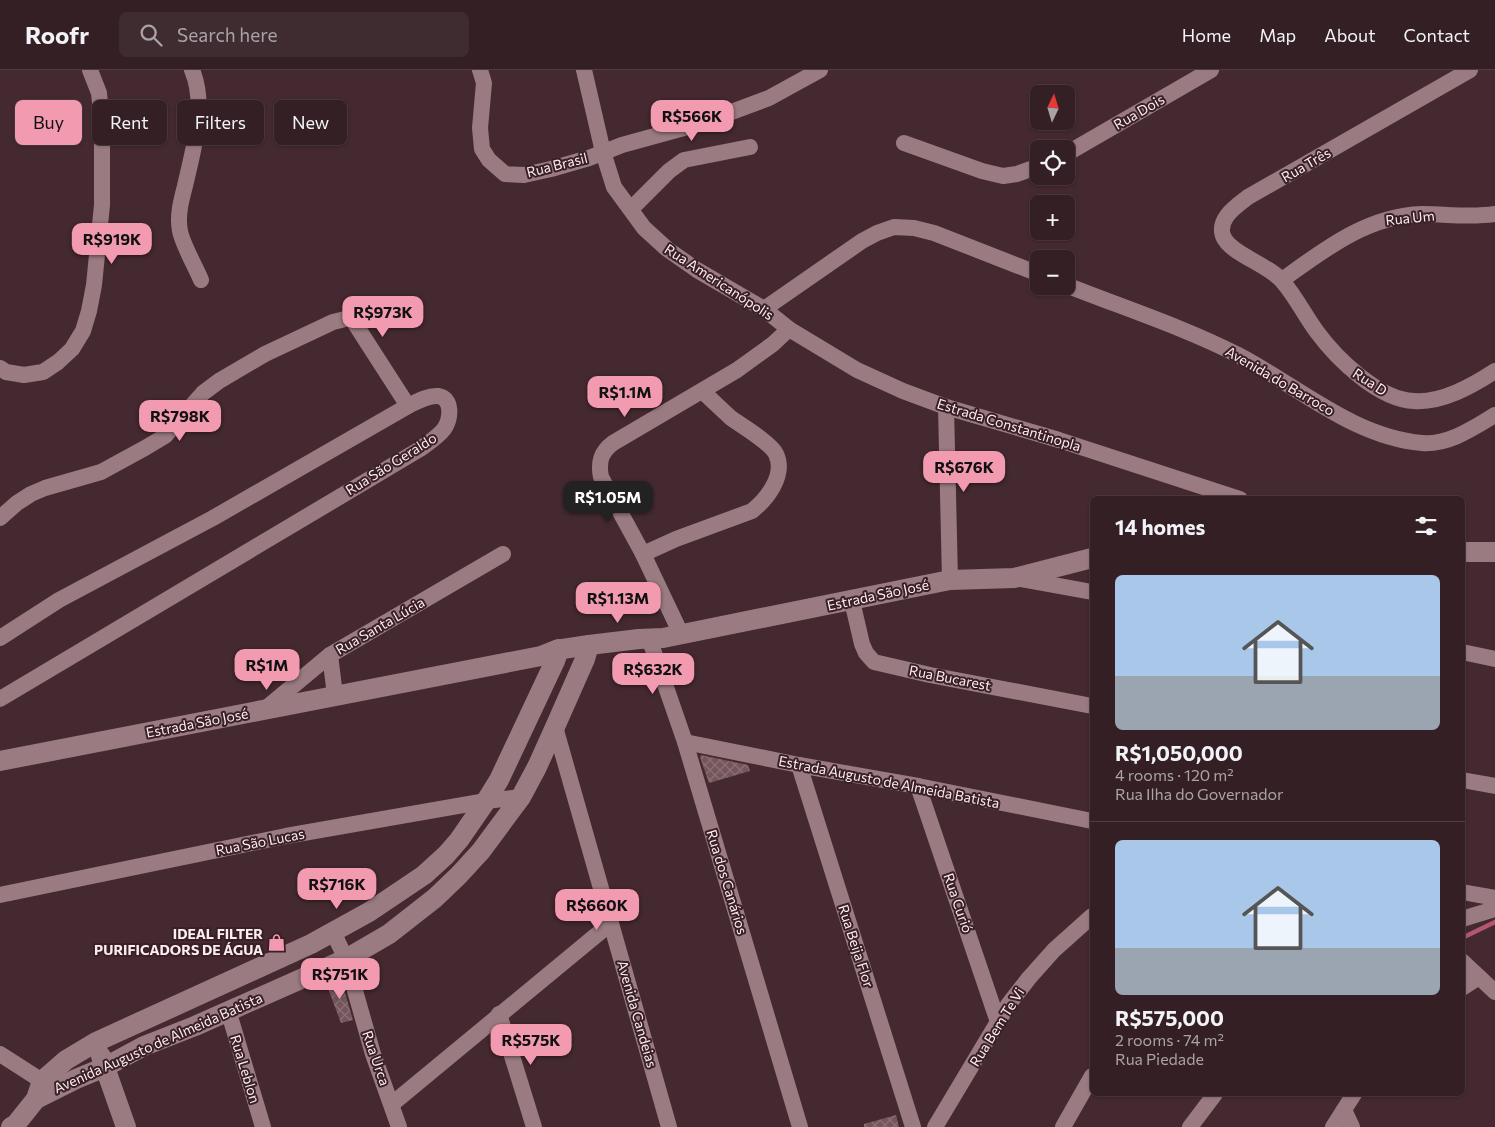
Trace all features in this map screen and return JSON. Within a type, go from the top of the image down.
[{"type":"street","points":[[0,368],[6,372],[24,375],[42,372],[58,362],[72,349],[83,331],[87,318],[94,285],[102,205],[102,123],[99,93],[90,70]]},
{"type":"street","points":[[192,70],[196,80],[198,96],[197,131],[179,212],[180,233],[201,280]]},
{"type":"street","name":"Rua Brasil","points":[[480,70],[484,83],[480,128],[482,149],[489,160],[505,174],[524,175],[552,169],[603,152]]},
{"type":"street","points":[[584,70],[603,152],[702,123],[769,98],[820,70]]},
{"type":"street","name":"Rua Dois","points":[[1075,149],[1211,70]]},
{"type":"street","name":"Rua Três","points":[[1282,280],[1260,263],[1241,254],[1229,244],[1224,236],[1222,227],[1225,218],[1248,197],[1470,70]]},
{"type":"street","points":[[904,142],[982,171],[1002,176],[1017,174],[1030,169]]},
{"type":"street","points":[[631,210],[669,171],[684,160],[750,147]]},
{"type":"street","name":"Rua Americanópolis","points":[[603,152],[612,180],[644,228],[667,249],[697,270],[764,309],[789,329]]},
{"type":"street","name":"Rua Um","points":[[1282,280],[1357,230],[1383,220],[1422,214],[1460,216],[1495,214]]},
{"type":"street","points":[[764,309],[862,241],[894,227],[914,228],[934,233],[1030,270]]},
{"type":"street","name":"Rua D","points":[[1282,280],[1329,347],[1354,372],[1390,395],[1413,401],[1430,400],[1456,392],[1495,371]]},
{"type":"street","name":"Avenida do Barroco","points":[[1075,288],[1198,336],[1240,356],[1351,421],[1391,437],[1423,443],[1438,442],[1463,434],[1495,415]]},
{"type":"street","points":[[0,518],[31,494],[45,488],[101,472],[145,448],[165,436],[203,393],[220,381],[266,354],[345,318],[352,319],[408,406]]},
{"type":"street","points":[[643,554],[676,539],[752,511],[763,502],[778,474],[779,463],[776,453],[730,417],[702,391],[737,370],[773,344],[789,329]]},
{"type":"street","name":"Estrada Constantinopla","points":[[789,329],[857,370],[902,391],[946,407],[1059,440],[1231,496]]},
{"type":"street","name":"Rua dos Canários","points":[[702,391],[613,443],[601,456],[601,476],[643,554],[685,742],[800,1127]]},
{"type":"street","name":"Rua São Geraldo","points":[[0,638],[60,600],[213,518],[408,406],[424,398],[438,396],[446,400],[450,414],[444,430],[420,449],[0,699]]},
{"type":"street","points":[[946,407],[950,580]]},
{"type":"street","points":[[1465,552],[1495,552]]},
{"type":"street","name":"Rua Santa Lúcia","points":[[264,710],[330,655],[503,554]]},
{"type":"street","name":"Estrada São José","points":[[0,761],[243,715],[336,695],[552,656],[587,652],[616,655],[662,640],[950,580],[1014,578],[1090,559]]},
{"type":"street","points":[[1014,578],[1090,592]]},
{"type":"street","name":"Rua Bucarest","points":[[852,600],[862,644],[866,653],[874,662],[1090,706]]},
{"type":"street","name":"Avenida Augusto de Almeida Batista","points":[[44,1090],[106,1067],[144,1046],[195,1026],[346,959],[389,934],[435,898],[481,851],[521,797],[537,767],[587,652]]},
{"type":"street","points":[[1465,653],[1495,659]]},
{"type":"street","points":[[330,655],[336,695]]},
{"type":"street","name":"Avenida Augusto de Almeida Batista","points":[[14,1126],[66,1060],[96,1042],[311,944],[369,912],[424,875],[446,855],[486,801],[511,758],[552,656]]},
{"type":"street","name":"Avenida Candeias","points":[[555,727],[669,1127]]},
{"type":"street","name":"Estrada Augusto de Almeida Batista","points":[[685,742],[1090,821]]},
{"type":"street","name":"Rua Beija Flor","points":[[799,765],[912,1127]]},
{"type":"street","points":[[1465,780],[1494,783]]},
{"type":"street","name":"Rua Curió","points":[[918,786],[998,1022]]},
{"type":"street","name":"Rua São Lucas","points":[[0,895],[286,836],[486,801],[521,797]]},
{"type":"street","points":[[1465,893],[1495,898]]},
{"type":"street","points":[[1465,918],[1495,909]]},
{"type":"street","name":"Rua Bem Te Vi","points":[[936,1127],[1008,1005],[1054,950],[1090,918]]},
{"type":"street","points":[[392,1104],[610,924]]},
{"type":"street","name":"Rua Urca","points":[[333,932],[346,959],[373,1054],[399,1127]]},
{"type":"street","points":[[1465,964],[1495,992]]},
{"type":"street","points":[[1465,986],[1479,977]]},
{"type":"street","name":"Rua Leblon","points":[[228,1010],[263,1127]]},
{"type":"street","points":[[500,1014],[534,1127]]},
{"type":"street","points":[[96,1042],[126,1127]]},
{"type":"street","points":[[0,1054],[44,1090]]},
{"type":"street","points":[[1063,1127],[1090,1080]]},
{"type":"street","points":[[1190,1127],[1213,1096]]},
{"type":"street","points":[[1333,1127],[1353,1096]]},
{"type":"street","points":[[1344,1110],[1352,1127]]},
{"type":"building","points":[[701,755],[748,765],[750,771],[709,783],[700,757]]},
{"type":"building","points":[[340,976],[353,1020],[341,1023],[326,983]]},
{"type":"building","points":[[896,1115],[899,1127],[864,1127],[864,1124]]},
{"type":"waterway","points":[[1465,937],[1495,922]]},
{"type":"place","name":"IDEAL FILTER PURIFICADORS DE ÁGUA","points":[[277,942]]}]
